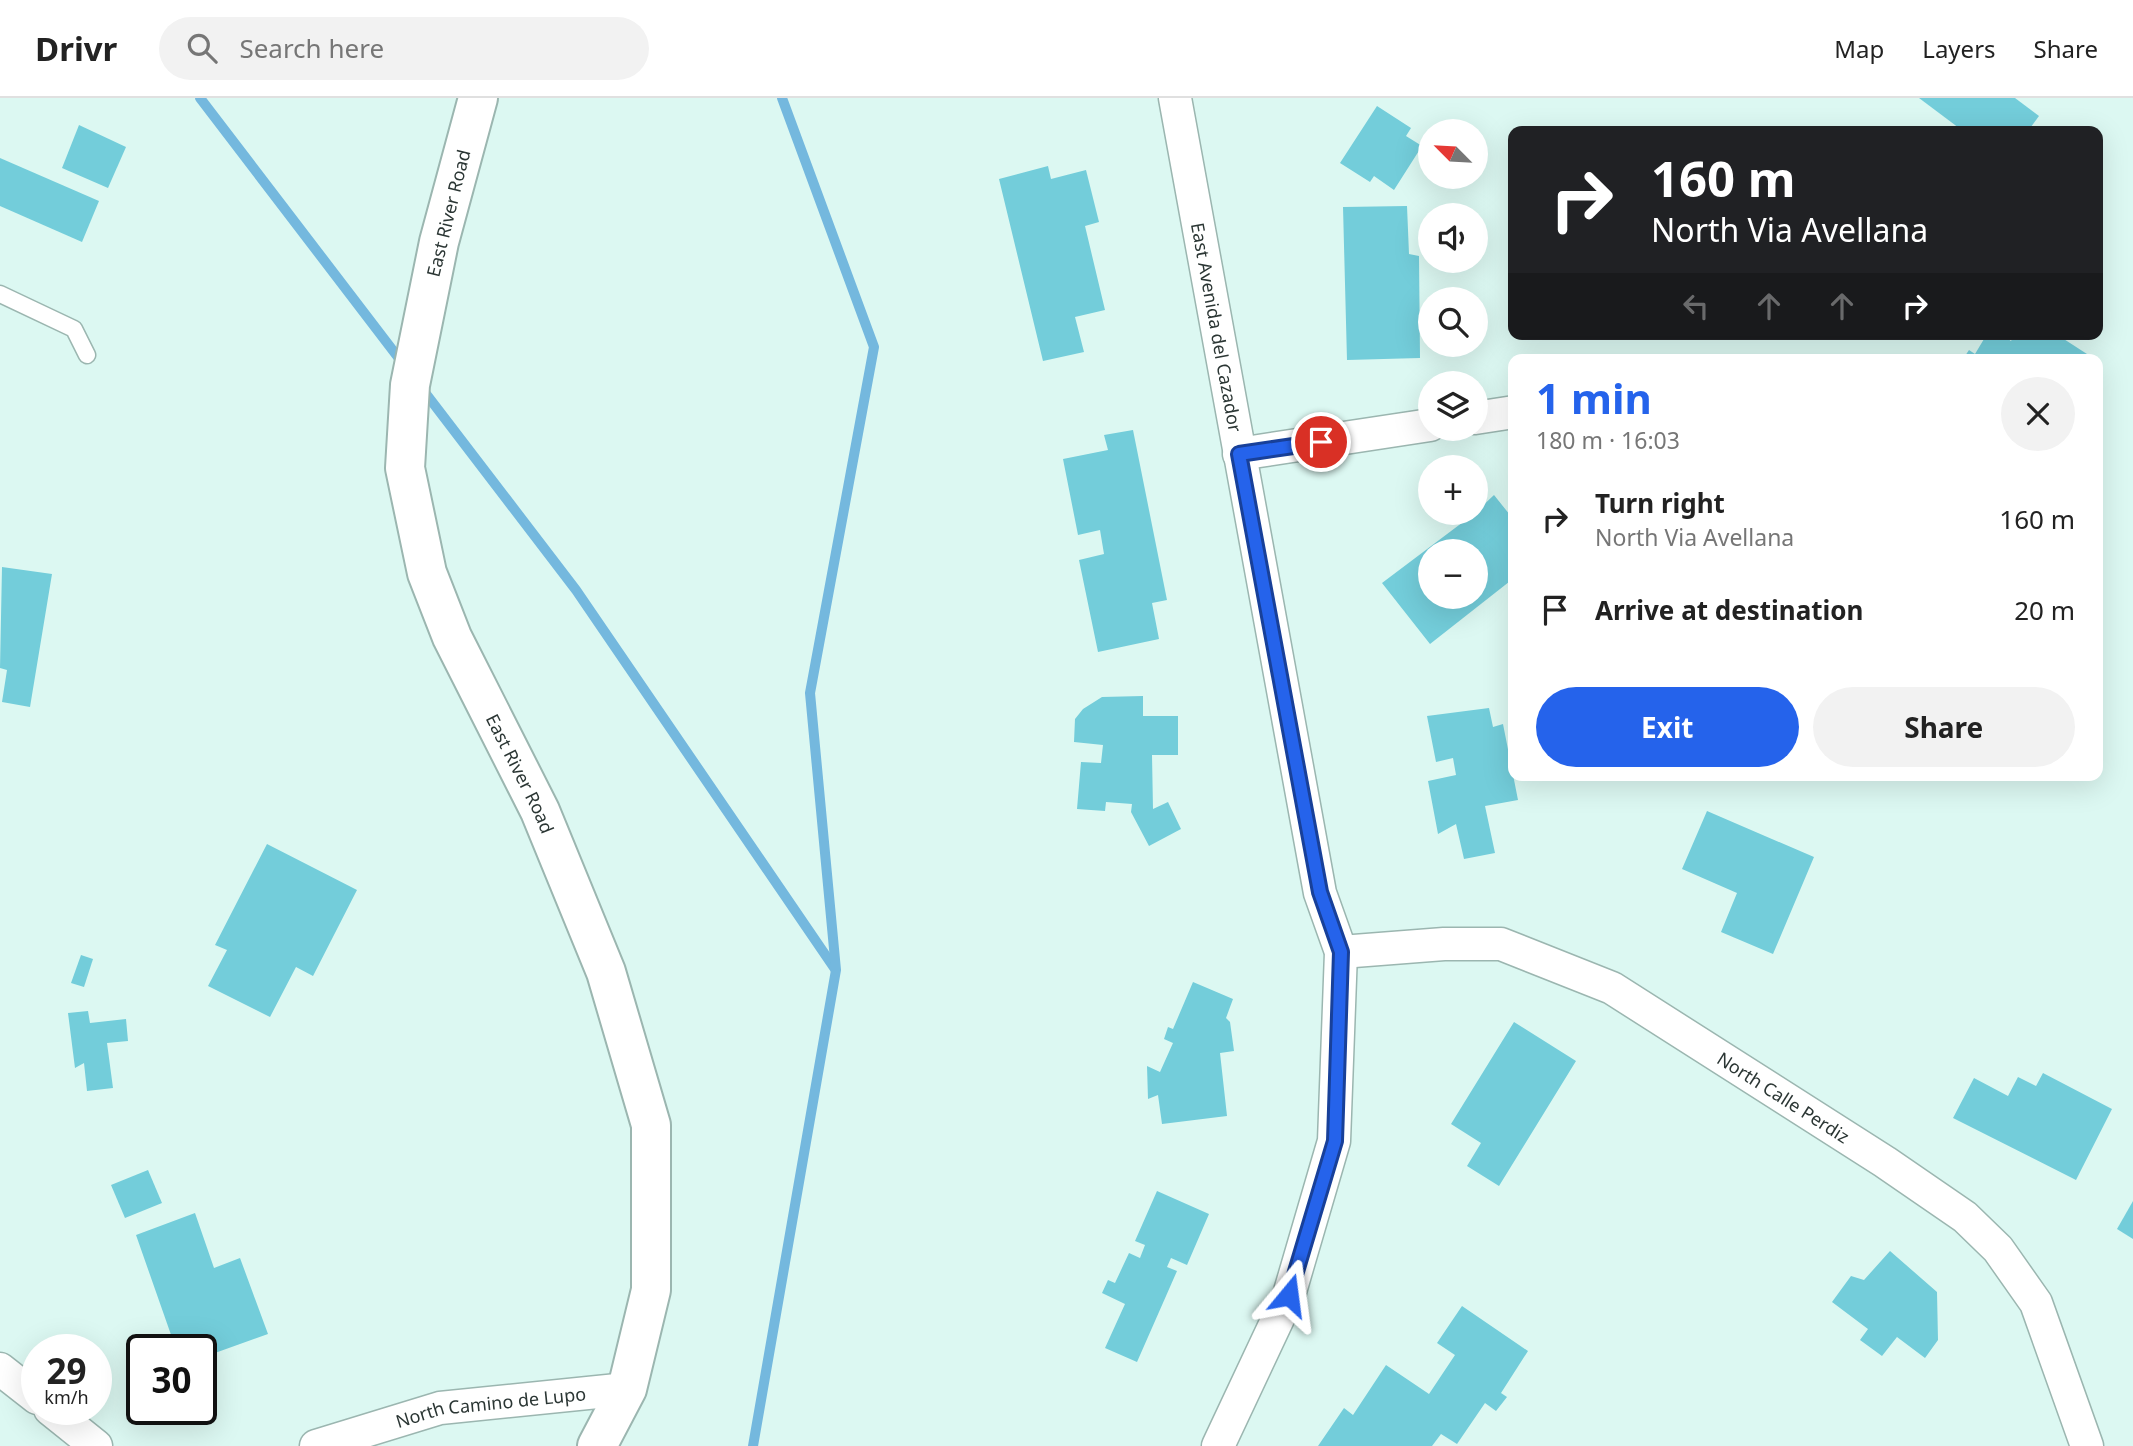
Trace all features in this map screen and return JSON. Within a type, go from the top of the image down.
[{"type":"street","name":"East River Road","points":[[478,98],[439,242],[410,385],[405,468],[427,573],[452,637],[540,811],[607,972],[651,1125],[651,1290],[627,1389],[597,1446]]},
{"type":"street","name":"East Avenida del Cazador","points":[[1175,98],[1320,892],[1341,952],[1335,1141],[1289,1295],[1217,1446]]},
{"type":"street","points":[[1488,416],[1508,413]]},
{"type":"street","points":[[1239,454],[1418,427]]},
{"type":"street","name":"North Calle Perdiz","points":[[1341,952],[1444,944],[1501,944],[1612,988],[1885,1162],[1965,1217],[1998,1249],[2036,1303],[2087,1446]]},
{"type":"street","points":[[0,1369],[21,1385]]},
{"type":"street","name":"North Camino de Lupo","points":[[316,1446],[440,1408],[627,1389]]},
{"type":"street","points":[[70,1425],[96,1446]]},
{"type":"lane","points":[[0,294],[74,329],[87,355]]},
{"type":"building","points":[[1919,98],[2015,98],[2039,116],[2032,126],[1956,126]]},
{"type":"building","points":[[1377,106],[1411,128],[1406,136],[1418,144],[1418,152],[1394,190],[1374,176],[1370,182],[1340,163]]},
{"type":"building","points":[[79,125],[126,147],[108,188],[62,168]]},
{"type":"building","points":[[0,158],[99,201],[82,242],[0,206]]},
{"type":"building","points":[[1048,166],[1051,179],[1086,170],[1099,222],[1085,226],[1105,310],[1075,317],[1084,352],[1043,361],[999,179]]},
{"type":"building","points":[[1407,206],[1409,254],[1418,256],[1420,358],[1347,360],[1343,207]]},
{"type":"building","points":[[1983,340],[2065,340],[2087,354],[1975,354]]},
{"type":"building","points":[[1133,430],[1167,600],[1152,603],[1159,639],[1098,652],[1079,560],[1104,554],[1100,530],[1078,535],[1063,459],[1108,450],[1104,435]]},
{"type":"building","points":[[1494,495],[1508,512],[1508,583],[1488,598],[1488,539],[1440,539],[1459,525],[1488,525],[1488,501]]},
{"type":"building","points":[[1418,556],[1418,609],[1475,609],[1430,644],[1382,583]]},
{"type":"building","points":[[2,567],[52,574],[30,707],[2,702],[7,670],[0,668]]},
{"type":"building","points":[[1143,696],[1143,716],[1178,716],[1178,755],[1152,755],[1153,809],[1168,802],[1181,829],[1149,846],[1131,812],[1132,804],[1106,802],[1105,811],[1077,809],[1081,762],[1101,763],[1103,745],[1074,742],[1075,719],[1083,709],[1102,697]]},
{"type":"building","points":[[1489,708],[1493,727],[1503,724],[1508,749],[1508,781],[1514,781],[1518,800],[1485,806],[1495,853],[1464,859],[1456,824],[1438,834],[1428,781],[1456,775],[1453,758],[1436,762],[1427,716]]},
{"type":"building","points":[[1707,811],[1814,857],[1773,954],[1721,932],[1737,893],[1682,869]]},
{"type":"building","points":[[267,844],[357,890],[313,976],[296,967],[270,1017],[208,986],[227,950],[215,945]]},
{"type":"building","points":[[81,955],[93,959],[84,987],[71,983]]},
{"type":"building","points":[[1193,982],[1233,999],[1226,1018],[1230,1022],[1234,1051],[1220,1053],[1227,1116],[1162,1124],[1158,1095],[1148,1099],[1147,1066],[1160,1072],[1173,1043],[1164,1039],[1168,1027],[1173,1029]]},
{"type":"building","points":[[88,1011],[90,1023],[126,1019],[128,1041],[107,1043],[113,1088],[87,1091],[84,1063],[75,1068],[68,1013]]},
{"type":"building","points":[[1514,1022],[1576,1061],[1499,1186],[1467,1166],[1481,1143],[1451,1124]]},
{"type":"building","points":[[2043,1073],[2112,1109],[2076,1180],[1953,1118],[1974,1078],[2008,1096],[2018,1077],[2036,1086]]},
{"type":"building","points":[[148,1170],[162,1203],[125,1218],[111,1185]]},
{"type":"building","points":[[1157,1191],[1209,1214],[1187,1265],[1171,1258],[1167,1267],[1177,1271],[1137,1362],[1105,1348],[1125,1304],[1102,1293],[1108,1280],[1115,1283],[1129,1253],[1140,1258],[1145,1245],[1135,1241]]},
{"type":"building","points":[[2133,1201],[2133,1239],[2117,1229]]},
{"type":"building","points":[[195,1213],[214,1268],[240,1258],[268,1334],[217,1352],[217,1334],[171,1334],[136,1235]]},
{"type":"building","points":[[1890,1251],[1937,1292],[1938,1340],[1925,1358],[1897,1337],[1882,1356],[1860,1340],[1868,1329],[1832,1302],[1851,1276],[1864,1280]]},
{"type":"building","points":[[1462,1306],[1528,1351],[1501,1393],[1507,1397],[1496,1411],[1485,1403],[1457,1444],[1441,1434],[1432,1446],[1318,1446],[1344,1408],[1353,1415],[1386,1365],[1429,1394],[1455,1355],[1437,1343]]},
{"type":"waterway","points":[[200,98],[404,365]]},
{"type":"waterway","points":[[753,1446],[836,970],[810,693],[874,347],[782,98]]},
{"type":"waterway","points":[[420,386],[576,590],[835,969]]},
{"type":"route","points":[[1289,1295],[1335,1141],[1341,952],[1320,892],[1239,454],[1321,442]]}]
